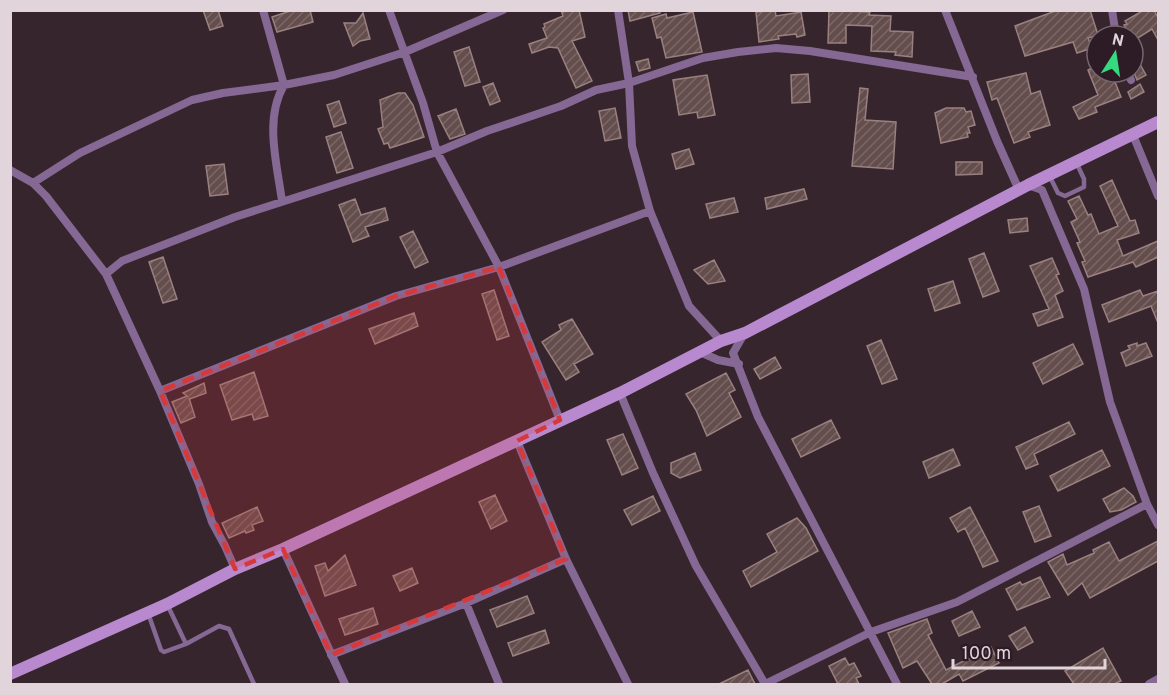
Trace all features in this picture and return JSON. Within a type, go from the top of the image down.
[{"type":"main road","points":[[10,674],[148,613],[235,569],[620,393],[721,341],[745,333],[1049,175],[1158,122]]},
{"type":"street","points":[[263,10],[284,85],[276,98],[273,113],[282,201]]},
{"type":"street","points":[[389,10],[423,103],[437,152],[500,267],[560,420]]},
{"type":"street","points":[[33,183],[80,153],[192,100],[334,75],[405,52],[503,10]]},
{"type":"street","points":[[618,10],[629,83],[632,146],[650,211],[689,306],[721,341]]},
{"type":"street","points":[[945,10],[997,141],[1024,188],[1042,190],[1084,289],[1110,402],[1158,525]]},
{"type":"street","points":[[106,274],[122,261],[282,201],[437,152],[487,131],[561,106],[596,90],[629,83],[703,58],[738,51],[776,48],[810,51],[973,77]]},
{"type":"street","points":[[1133,135],[1158,196]]},
{"type":"street","points":[[10,171],[33,183],[46,196],[106,274],[160,391],[199,484],[212,522],[235,569]]},
{"type":"street","points":[[160,391],[396,296],[500,267],[650,211]]},
{"type":"street","points":[[745,333],[733,353],[758,417],[897,684]]},
{"type":"street","points":[[700,352],[718,360],[739,364]]},
{"type":"street","points":[[620,393],[653,473],[696,566],[765,684],[871,632],[957,602],[1148,504]]},
{"type":"street","points":[[517,441],[566,559],[628,684]]},
{"type":"street","points":[[283,549],[345,684]]},
{"type":"street","points":[[331,655],[466,603],[566,559]]},
{"type":"street","points":[[466,603],[499,684]]},
{"type":"street","points":[[1149,684],[1158,679]]},
{"type":"lane","points":[[1049,175],[1061,196],[1065,196],[1084,187],[1084,179],[1077,162]]},
{"type":"lane","points":[[167,604],[186,644]]},
{"type":"lane","points":[[148,613],[162,651],[168,652],[219,626],[229,629],[254,684]]},
{"type":"highlighted area","points":[[499,267],[560,420],[517,441],[566,559],[331,655],[283,549],[235,569],[160,391],[396,296]]},
{"type":"building","points":[[203,10],[218,10],[223,26],[210,30]]},
{"type":"building","points":[[293,10],[310,10],[313,22],[277,32],[272,17]]},
{"type":"building","points":[[561,10],[579,10],[585,37],[572,41],[592,81],[576,88],[558,48],[549,47],[532,53],[529,44],[547,38],[543,28],[544,24],[563,16]]},
{"type":"building","points":[[628,10],[659,10],[660,13],[630,21]]},
{"type":"building","points":[[775,10],[776,16],[801,12],[805,35],[778,36],[779,39],[759,42],[756,12]]},
{"type":"building","points":[[829,10],[870,12],[869,15],[891,16],[890,31],[913,32],[912,57],[895,55],[896,52],[871,51],[872,26],[846,25],[846,43],[828,43]]},
{"type":"building","points":[[1058,10],[1090,10],[1094,24],[1085,24],[1085,50],[1077,53],[1073,42],[1025,56],[1015,26]]},
{"type":"building","points":[[1144,10],[1154,10],[1158,18],[1158,40],[1152,29],[1145,33],[1145,24],[1127,24],[1125,21]]},
{"type":"building","points":[[693,12],[702,52],[666,58],[661,37],[657,38],[652,18],[666,14],[667,18]]},
{"type":"building","points":[[363,13],[370,39],[360,41],[353,46],[344,23],[356,23]]},
{"type":"building","points":[[469,47],[480,82],[465,86],[454,52]]},
{"type":"building","points":[[648,59],[650,68],[639,71],[636,62]]},
{"type":"building","points":[[1026,73],[1031,94],[1040,91],[1050,125],[1028,132],[1030,137],[1014,143],[997,98],[992,100],[987,82]]},
{"type":"building","points":[[808,74],[810,102],[792,103],[791,75]]},
{"type":"building","points":[[707,75],[715,115],[698,118],[697,112],[679,115],[673,80]]},
{"type":"building","points":[[493,83],[500,101],[490,105],[483,87]]},
{"type":"building","points":[[1094,84],[1116,84],[1121,97],[1095,107],[1097,112],[1079,119],[1073,107],[1098,95]]},
{"type":"building","points":[[1140,84],[1144,92],[1131,99],[1128,92]]},
{"type":"building","points":[[860,88],[868,89],[865,120],[896,122],[893,169],[852,166]]},
{"type":"building","points":[[398,93],[405,93],[413,105],[424,137],[390,148],[388,143],[384,144],[378,129],[383,127],[380,100]]},
{"type":"building","points":[[339,101],[346,123],[334,127],[327,105]]},
{"type":"building","points":[[615,108],[621,138],[605,141],[599,111]]},
{"type":"building","points":[[946,108],[964,108],[966,112],[971,111],[975,125],[968,127],[970,133],[967,133],[968,137],[941,143],[935,113]]},
{"type":"building","points":[[456,109],[465,134],[450,139],[438,116]]},
{"type":"building","points":[[341,132],[353,168],[337,173],[326,137]]},
{"type":"building","points":[[689,149],[694,164],[676,169],[672,154]]},
{"type":"building","points":[[956,162],[982,162],[982,174],[956,175]]},
{"type":"building","points":[[224,164],[228,194],[210,196],[206,166]]},
{"type":"building","points":[[1112,180],[1130,221],[1135,220],[1139,233],[1117,240],[1123,256],[1158,241],[1158,257],[1136,267],[1133,262],[1088,277],[1082,262],[1085,261],[1077,243],[1080,242],[1071,222],[1077,219],[1068,201],[1079,196],[1088,215],[1091,214],[1099,234],[1118,226],[1100,186]]},
{"type":"building","points":[[804,189],[807,199],[767,209],[765,198]]},
{"type":"building","points":[[734,198],[738,212],[710,218],[706,204]]},
{"type":"building","points":[[355,199],[361,215],[385,208],[388,220],[365,227],[369,236],[353,242],[339,205]]},
{"type":"building","points":[[1027,218],[1028,231],[1010,233],[1008,220]]},
{"type":"building","points":[[413,231],[428,262],[415,268],[400,237]]},
{"type":"building","points":[[984,253],[999,291],[983,297],[969,259]]},
{"type":"building","points":[[163,257],[177,299],[163,303],[149,262]]},
{"type":"building","points":[[1052,258],[1063,291],[1055,295],[1063,317],[1038,326],[1033,314],[1049,309],[1030,266]]},
{"type":"building","points":[[714,260],[725,281],[708,284],[694,270]]},
{"type":"building","points":[[953,281],[960,303],[935,311],[928,289]]},
{"type":"building","points":[[494,290],[509,336],[497,340],[482,294]]},
{"type":"building","points":[[1140,290],[1143,296],[1158,291],[1158,323],[1151,306],[1109,322],[1102,305]]},
{"type":"building","points":[[414,313],[418,326],[375,344],[369,329]]},
{"type":"building","points":[[572,319],[593,354],[574,364],[579,372],[566,380],[542,342],[561,330],[559,325]]},
{"type":"building","points":[[881,340],[897,379],[882,384],[867,346]]},
{"type":"building","points":[[1137,343],[1137,346],[1146,343],[1152,356],[1126,366],[1121,353],[1130,349],[1128,346]]},
{"type":"building","points":[[1073,344],[1083,364],[1043,384],[1033,363]]},
{"type":"building","points":[[775,357],[781,368],[760,379],[754,369]]},
{"type":"building","points":[[254,372],[268,416],[254,420],[252,414],[232,420],[220,385]]},
{"type":"building","points":[[726,373],[735,390],[729,393],[741,417],[707,436],[686,394]]},
{"type":"building","points":[[204,383],[206,393],[189,398],[195,417],[181,423],[172,402],[187,396],[183,393]]},
{"type":"building","points":[[831,420],[840,438],[801,457],[792,439]]},
{"type":"building","points":[[1069,422],[1075,434],[1034,454],[1038,464],[1026,469],[1016,447]]},
{"type":"building","points":[[623,434],[638,468],[622,475],[607,440]]},
{"type":"building","points":[[953,449],[960,465],[929,478],[923,462]]},
{"type":"building","points":[[1102,450],[1110,466],[1058,491],[1050,476]]},
{"type":"building","points":[[695,453],[701,470],[680,478],[671,473],[671,463]]},
{"type":"building","points":[[1124,488],[1136,502],[1121,510],[1110,512],[1103,499]]},
{"type":"building","points":[[495,495],[507,521],[491,529],[479,502]]},
{"type":"building","points":[[653,496],[660,511],[632,525],[624,510]]},
{"type":"building","points":[[1039,506],[1051,536],[1035,542],[1023,512]]},
{"type":"building","points":[[257,507],[263,521],[252,525],[254,530],[229,538],[222,523]]},
{"type":"building","points":[[970,507],[998,561],[983,567],[965,528],[958,532],[950,518]]},
{"type":"building","points":[[797,518],[806,528],[818,551],[751,587],[743,571],[777,552],[767,534]]},
{"type":"building","points":[[1158,541],[1158,561],[1090,598],[1082,583],[1068,595],[1048,562],[1063,554],[1067,565],[1094,553],[1093,550],[1109,542],[1119,561]]},
{"type":"building","points":[[345,555],[356,585],[325,596],[315,566],[325,563],[328,571]]},
{"type":"building","points":[[412,568],[418,583],[400,591],[393,576]]},
{"type":"building","points":[[1040,577],[1050,597],[1017,610],[1006,589],[1020,582],[1022,585]]},
{"type":"building","points":[[527,596],[534,613],[497,627],[490,610]]},
{"type":"building","points":[[373,608],[378,624],[345,635],[339,619]]},
{"type":"building","points":[[972,611],[980,627],[959,636],[952,621]]},
{"type":"building","points":[[927,619],[932,633],[928,635],[946,670],[991,647],[999,663],[963,681],[959,674],[942,684],[932,684],[917,661],[903,668],[888,633]]},
{"type":"building","points":[[1025,627],[1033,642],[1018,650],[1009,636]]},
{"type":"building","points":[[545,630],[549,643],[513,656],[508,643]]},
{"type":"building","points":[[1103,648],[1121,681],[1114,684],[1074,684],[1065,671]]},
{"type":"building","points":[[845,658],[849,665],[854,663],[861,676],[856,678],[859,684],[838,684],[829,666]]},
{"type":"building","points":[[748,670],[755,684],[719,684]]}]
